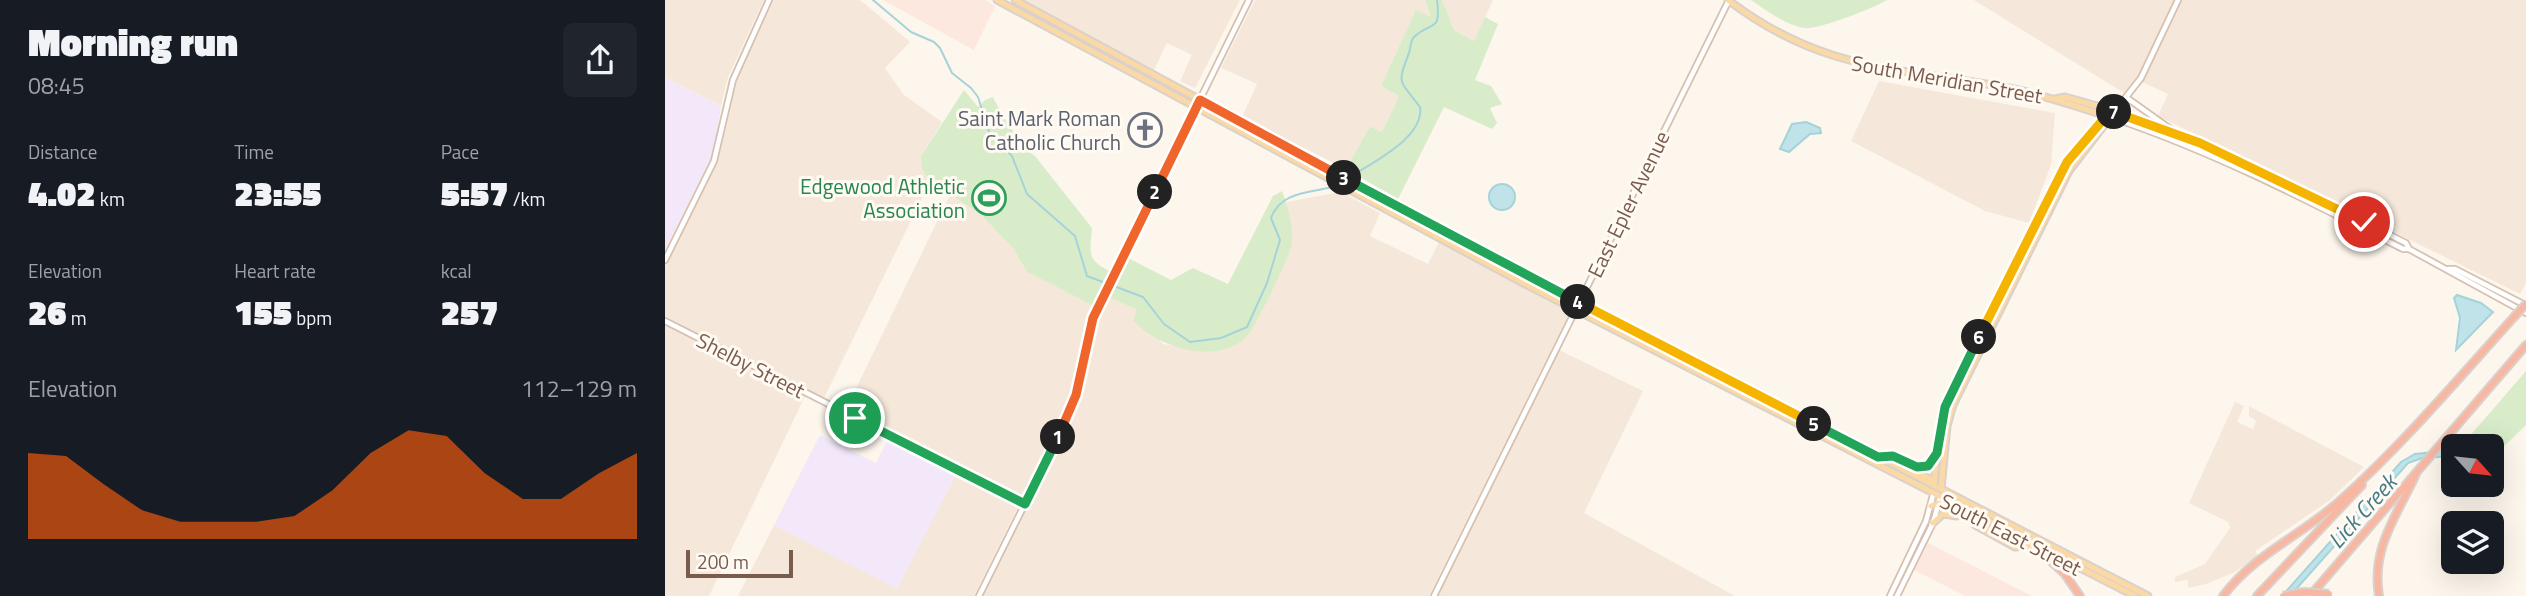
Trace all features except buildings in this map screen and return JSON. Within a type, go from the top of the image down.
[{"type":"highway","points":[[2257,596],[2526,304]]},
{"type":"highway","points":[[2310,596],[2526,345]]},
{"type":"highway","points":[[2223,596],[2245,570],[2338,503],[2394,449]]},
{"type":"highway","points":[[2379,596],[2377,566],[2382,538],[2419,467]]},
{"type":"highway","points":[[2033,546],[2064,573],[2080,596]]},
{"type":"highway","points":[[2283,596],[2304,592],[2332,595]]},
{"type":"main road","points":[[665,260],[717,155],[736,68],[769,0]]},
{"type":"main road","name":"South East Street","points":[[997,0],[1575,310],[1937,498],[2135,596]]},
{"type":"main road","name":"South East Street","points":[[1015,0],[1579,303],[1878,457],[1934,483],[2148,596]]},
{"type":"main road","points":[[979,596],[1073,406],[1089,330],[1105,291],[1249,0]]},
{"type":"main road","name":"South Meridian Street","points":[[1729,0],[1784,35],[1840,59],[1887,71],[1995,85],[2173,132],[2314,197],[2406,243],[2409,249]]},
{"type":"main road","name":"East Epler Avenue","points":[[1434,596],[1729,0]]},
{"type":"main road","points":[[1890,596],[1941,489],[1947,426],[1956,398],[2069,171],[2127,98],[2144,72],[2178,0]]},
{"type":"main road","name":"South Meridian Street","points":[[2127,98],[2173,132]]},
{"type":"main road","points":[[1898,596],[1933,523],[1937,498],[1934,483],[1937,453],[1948,400],[2059,175],[2077,148],[2102,121],[2113,114]]},
{"type":"main road","name":"South Meridian Street","points":[[2113,114],[2219,158],[2403,249],[2409,249],[2448,270],[2452,275],[2526,313]]},
{"type":"main road","name":"South Meridian Street","points":[[2448,270],[2455,269],[2526,304]]},
{"type":"main road","name":"Shelby Street","points":[[665,321],[1025,504]]},
{"type":"main road","points":[[1878,457],[1893,456],[1924,467],[1937,453]]},
{"type":"main road","points":[[1863,459],[1896,466]]},
{"type":"main road","points":[[1934,483],[1942,476]]},
{"type":"main road","points":[[1933,523],[1941,515],[1951,513],[2015,547],[2033,546]]},
{"type":"main road","points":[[2018,538],[2027,537],[2050,545]]},
{"type":"shaded area","points":[[665,0],[764,0],[728,77],[721,106],[665,78]]},
{"type":"shaded area","points":[[774,0],[859,0],[864,3],[910,42],[885,68],[904,95],[942,122],[921,156],[922,169],[930,182],[824,398],[808,390],[709,596],[665,596],[665,267],[720,154],[740,68]]},
{"type":"shaded area","points":[[883,0],[985,0],[995,6],[974,50]]},
{"type":"shaded area","points":[[1025,0],[1240,0],[1195,88],[1180,81],[1192,55],[1167,43],[1154,70],[1023,4]]},
{"type":"shaded area","points":[[1255,0],[1425,0],[1431,18],[1381,86],[1399,96],[1382,132],[1370,126],[1346,169],[1242,117],[1257,84],[1221,68]]},
{"type":"shaded area","points":[[1442,0],[1493,0],[1474,41],[1454,30]]},
{"type":"shaded area","points":[[1974,0],[2175,0],[2138,76],[2124,93]]},
{"type":"shaded area","points":[[2182,0],[2526,0],[2526,283],[2520,294],[2158,116],[2168,94],[2142,82]]},
{"type":"shaded area","points":[[665,78],[721,106],[714,152],[665,250]]},
{"type":"shaded area","points":[[1879,81],[2055,113],[2051,165],[2029,223],[1985,211],[1851,141]]},
{"type":"shaded area","points":[[1341,192],[1380,213],[1370,236],[1428,264],[1439,242],[1566,310],[1568,316],[1429,596],[983,596],[1073,412],[1092,333],[1108,297],[1137,310],[1163,344],[1197,350],[1291,248],[1286,202]]},
{"type":"shaded area","points":[[950,195],[979,213],[1013,248],[1027,272],[1092,305],[1072,400],[1023,500],[846,409]]},
{"type":"shaded area","points":[[1559,350],[1643,391],[1584,513],[1735,596],[1436,596]]},
{"type":"shaded area","points":[[2235,402],[2244,406],[2237,422],[2253,429],[2256,421],[2249,416],[2249,406],[2364,467],[2330,500],[2255,551],[2258,556],[2233,573],[2188,588],[2188,580],[2175,582],[2175,577],[2205,564],[2230,528],[2228,522],[2189,503]]},
{"type":"shaded area","points":[[820,435],[876,463],[888,439],[956,474],[897,589],[774,525]]},
{"type":"shaded area","points":[[956,474],[1019,505],[974,596],[738,596],[774,525],[897,588]]},
{"type":"shaded area","points":[[1928,543],[2032,596],[1965,596],[1914,570]]},
{"type":"green space","points":[[1425,0],[1442,0],[1454,30],[1474,41],[1485,17],[1498,24],[1475,80],[1491,86],[1502,104],[1490,108],[1497,123],[1492,129],[1444,107],[1398,199],[1346,169],[1370,126],[1382,132],[1399,96],[1381,86],[1416,10],[1431,17]]},
{"type":"green space","points":[[1751,0],[1887,0],[1833,22],[1804,28],[1783,20]]},
{"type":"green space","name":"Edgewood Athletic Association","points":[[964,90],[978,107],[993,97],[1017,137],[1092,228],[1093,259],[1110,271],[1092,305],[1027,272],[1013,248],[979,213],[930,182],[922,169],[921,156]]},
{"type":"green space","points":[[1282,191],[1289,212],[1291,248],[1252,329],[1236,345],[1206,352],[1189,350],[1157,339],[1133,320],[1137,310],[1108,297],[1128,258],[1171,280],[1193,268],[1228,284],[1273,196]]},
{"type":"green space","points":[[2526,371],[2526,425],[2504,446],[2504,434],[2471,434]]},
{"type":"water","points":[[1806,122],[1820,128],[1821,133],[1810,134],[1789,152],[1780,149],[1792,124]]},
{"type":"water","points":[[1502,184],[1511,188],[1515,197],[1511,206],[1502,210],[1493,206],[1489,197],[1493,188]]},
{"type":"water","points":[[2457,295],[2481,303],[2493,312],[2456,350],[2460,318],[2454,298]]},
{"type":"water","name":"Lick Creek","points":[[2441,451],[2441,457],[2422,458],[2408,463],[2290,596],[2282,596],[2401,462],[2415,454]]},
{"type":"waterway","points":[[873,0],[911,32],[934,42],[940,48],[952,73],[978,97],[989,132],[1012,156],[1027,194],[1075,236],[1087,276],[1143,297],[1164,324],[1190,342],[1221,338],[1247,327],[1267,283],[1280,240],[1271,218],[1276,209],[1290,197],[1337,186]]},
{"type":"waterway","points":[[1341,183],[1391,151],[1413,130],[1419,119],[1420,107],[1404,86],[1401,77],[1413,39],[1434,25],[1438,18],[1437,0]]},
{"type":"place","name":"Saint Mark Roman Catholic Church","points":[[1145,130]]},
{"type":"place","name":"Edgewood Athletic Association","points":[[989,198]]},
{"type":"route","points":[[855,418],[1025,504],[1073,406],[1089,330],[1095,314],[1200,100],[1579,303],[1878,457],[1893,456],[1921,467],[1928,466],[1937,453],[1948,400],[2059,175],[2077,148],[2115,111],[2233,157],[2364,222]]}]
